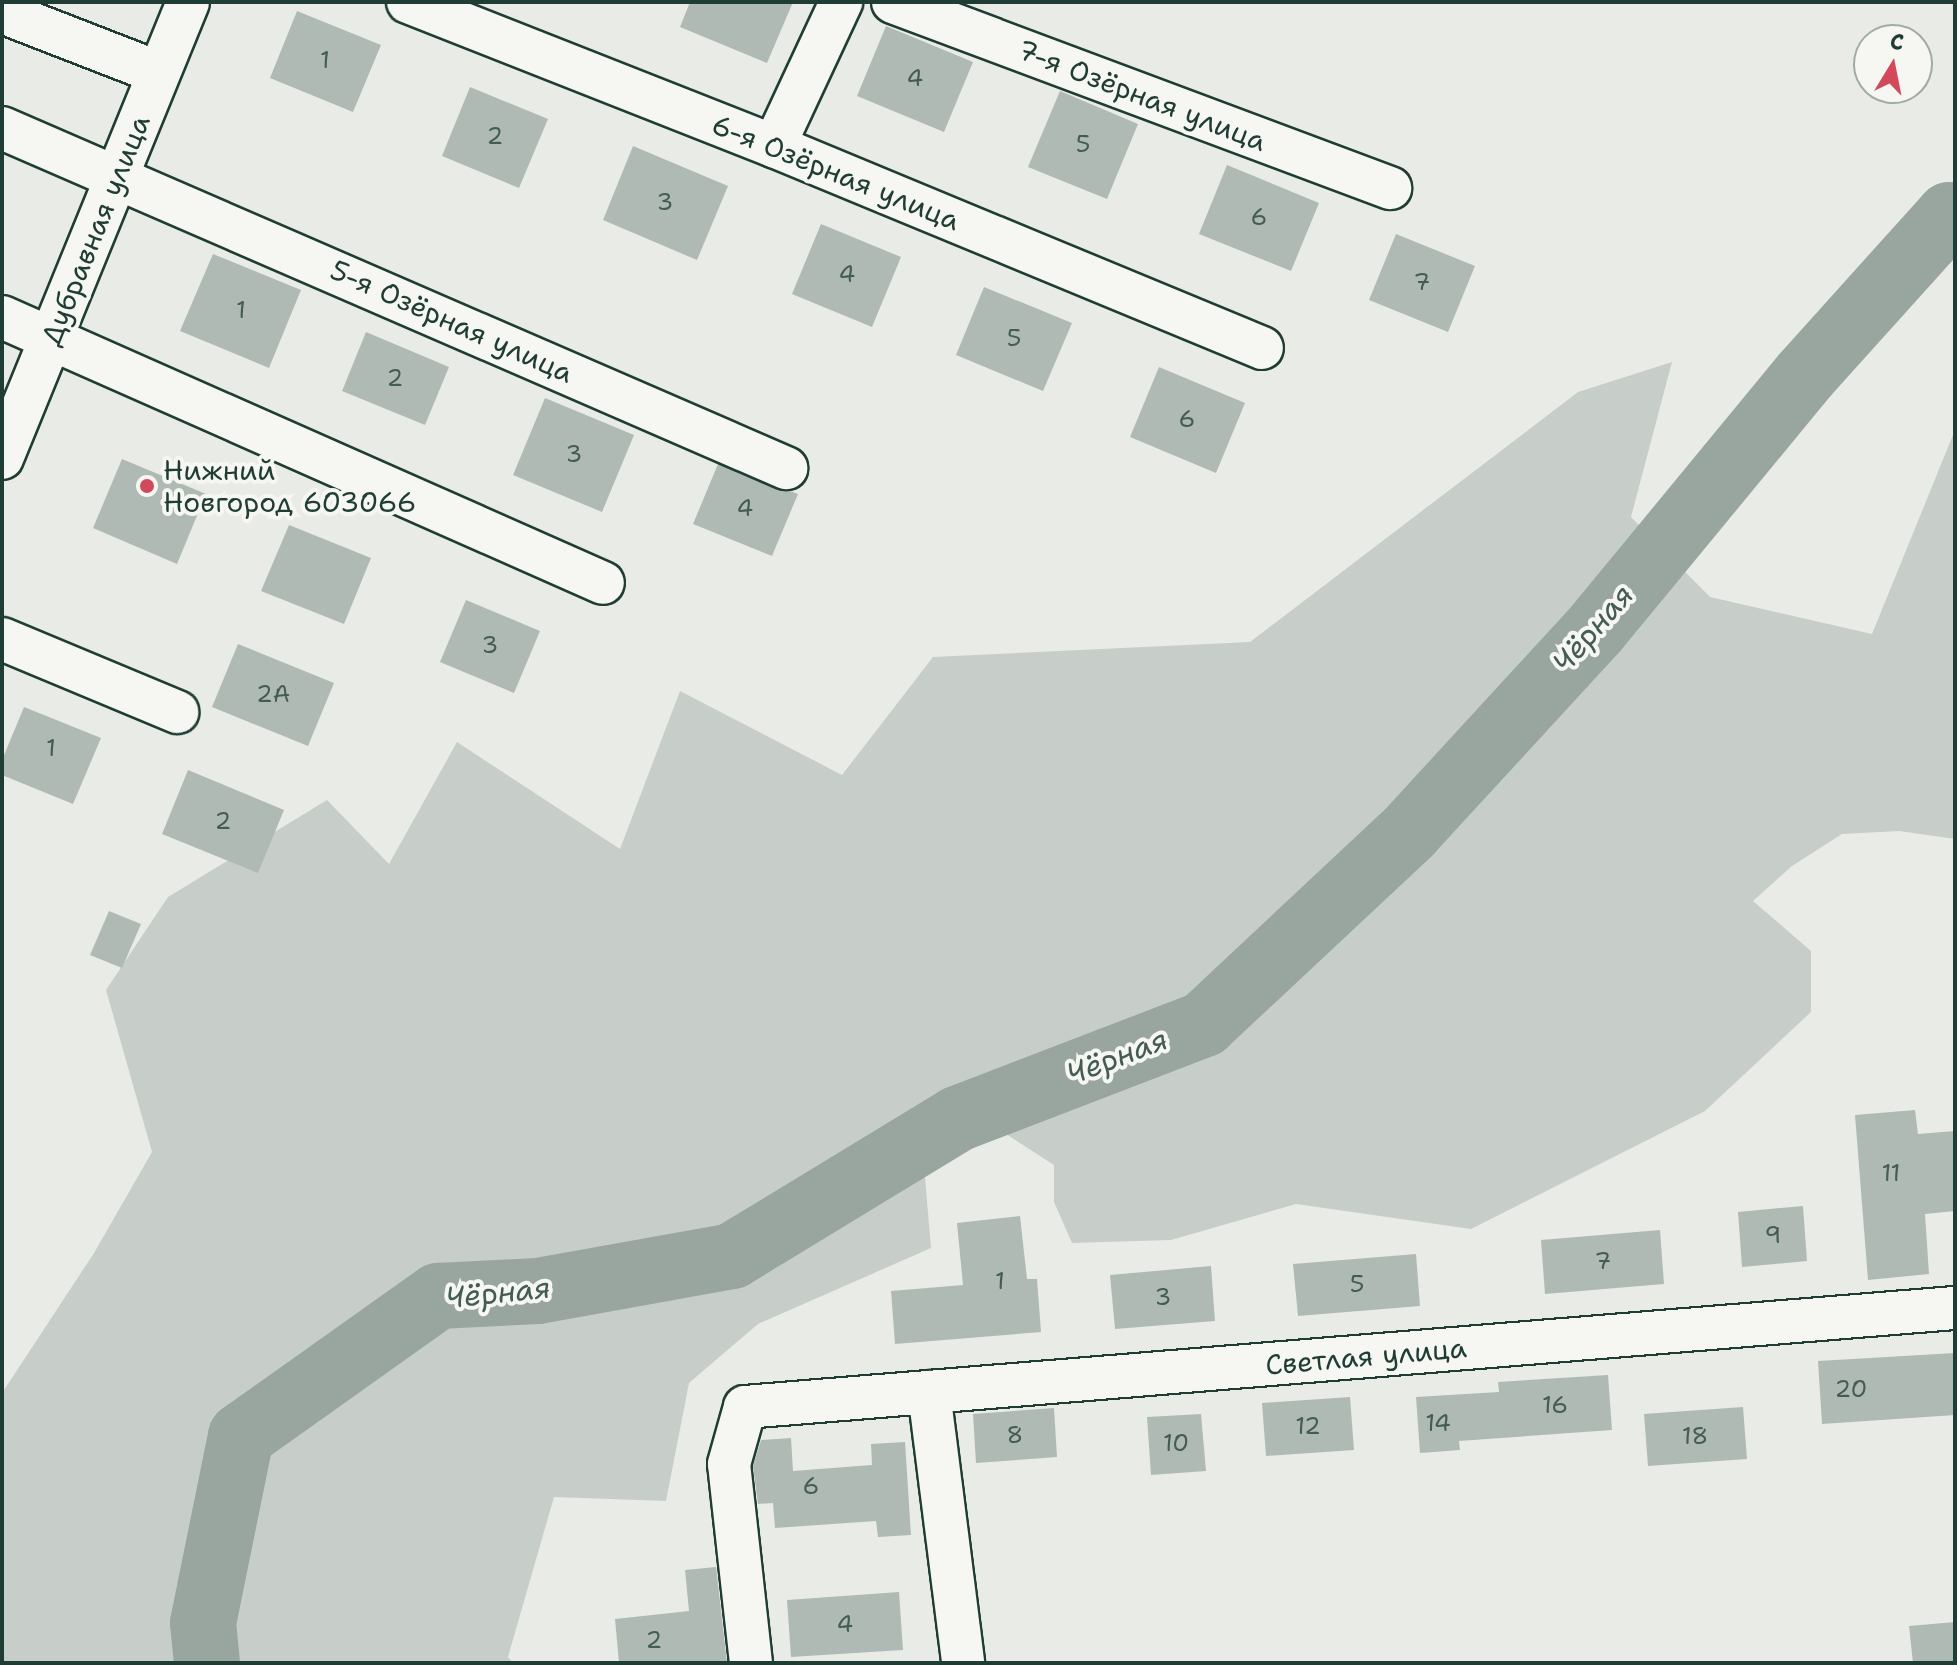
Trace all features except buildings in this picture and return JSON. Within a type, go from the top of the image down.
[{"type":"street","name":"Дубравная улица","points":[[2,458],[188,2]]},
{"type":"street","name":"6-я Озёрная улица","points":[[408,2],[774,146],[1262,348]]},
{"type":"street","points":[[774,146],[841,2]]},
{"type":"street","name":"7-я Озёрная улица","points":[[893,2],[1390,188]]},
{"type":"street","points":[[2,12],[159,73]]},
{"type":"street","name":"5-я Озёрная улица","points":[[2,128],[118,175],[786,468]]},
{"type":"street","points":[[2,317],[603,583]]},
{"type":"street","points":[[2,639],[177,712]]},
{"type":"street","name":"Светлая улица","points":[[751,1663],[729,1464],[745,1407],[1955,1308]]},
{"type":"street","points":[[929,1392],[963,1663]]},
{"type":"shaded area","points":[[1672,362],[1631,517],[1710,597],[1872,634],[1955,430],[1955,839],[1899,831],[1842,834],[1792,866],[1753,901],[1811,951],[1811,1012],[1705,1111],[1471,1229],[1296,1204],[1171,1240],[1072,1243],[1054,1202],[1054,1165],[983,1119],[925,1177],[931,1248],[758,1324],[689,1383],[666,1501],[554,1497],[508,1657],[513,1663],[2,1663],[2,1393],[94,1253],[152,1152],[106,990],[168,897],[327,800],[389,864],[457,742],[620,849],[680,691],[842,775],[933,657],[1250,642],[1578,392]]},
{"type":"waterway","name":"Чёрная","points":[[207,1663],[203,1623],[241,1436],[438,1296],[538,1291],[732,1256],[957,1119],[1204,1024],[1410,831],[1594,631],[1805,375],[1949,215],[1955,223]]},
{"type":"place","name":"Нижний Новгород 603066","points":[[147,486]]}]
